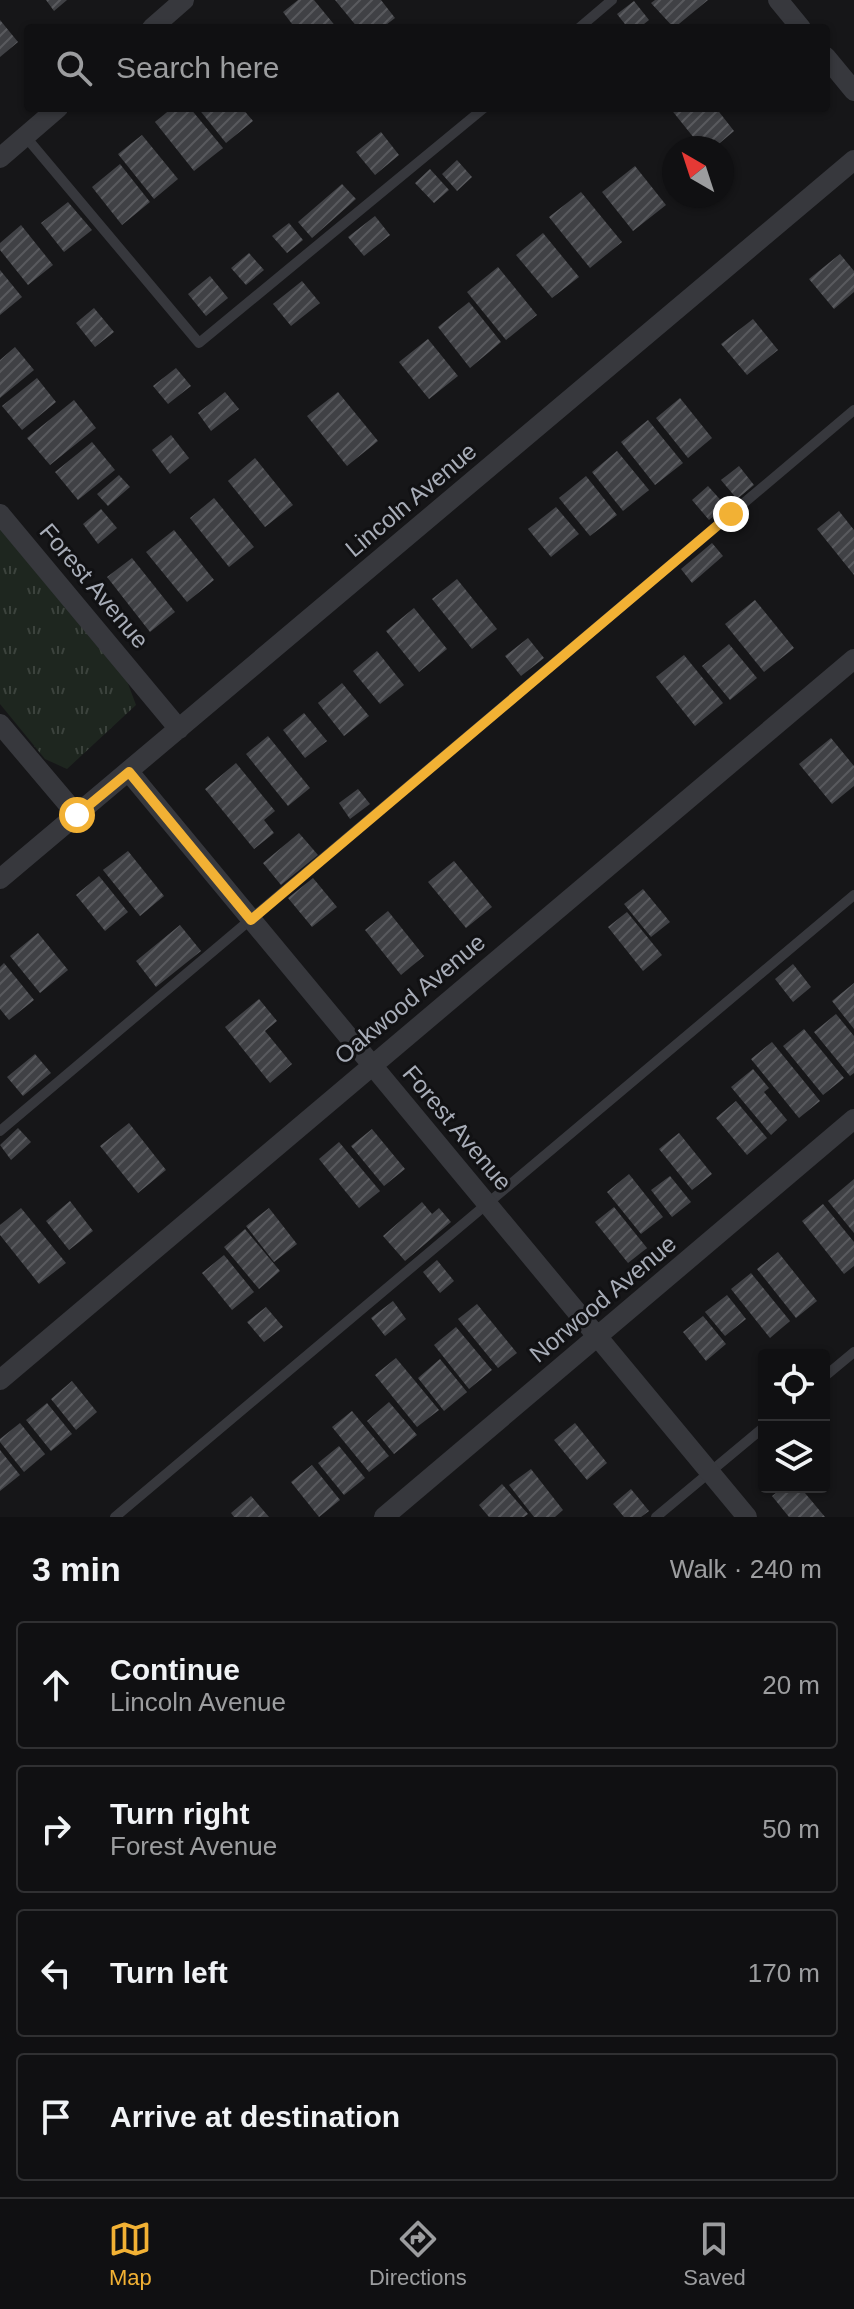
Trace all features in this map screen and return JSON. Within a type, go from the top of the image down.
[{"type":"street","points":[[157,24],[184,0]]},
{"type":"street","points":[[778,0],[798,24]]},
{"type":"street","points":[[830,62],[854,91]]},
{"type":"street","points":[[0,158],[53,112]]},
{"type":"street","name":"Lincoln Avenue","points":[[0,879],[854,160]]},
{"type":"street","name":"Forest Avenue","points":[[0,514],[179,729]]},
{"type":"street","name":"Oakwood Avenue","points":[[0,1380],[854,659]]},
{"type":"street","points":[[0,724],[77,815]]},
{"type":"street","name":"Forest Avenue","points":[[129,772],[747,1517]]},
{"type":"street","name":"Norwood Avenue","points":[[384,1517],[854,1119]]},
{"type":"lane","points":[[584,24],[612,0]]},
{"type":"lane","points":[[25,136],[199,343],[479,112]]},
{"type":"lane","points":[[0,1131],[854,410]]},
{"type":"lane","points":[[115,1517],[854,895]]},
{"type":"lane","points":[[830,1372],[854,1352]]},
{"type":"lane","points":[[656,1517],[758,1432]]},
{"type":"green space","points":[[0,528],[127,681],[136,705],[67,769],[45,759],[0,704]]},
{"type":"building","points":[[46,0],[67,0],[54,11]]},
{"type":"building","points":[[298,0],[314,0],[334,24],[292,24],[283,12]]},
{"type":"building","points":[[335,0],[381,0],[395,18],[387,24],[355,24]]},
{"type":"building","points":[[655,0],[708,0],[679,24],[670,24],[651,3]]},
{"type":"building","points":[[634,1],[649,20],[644,24],[625,24],[617,14]]},
{"type":"building","points":[[0,20],[18,42],[0,57]]},
{"type":"building","points":[[167,112],[193,112],[223,148],[194,171],[155,122]]},
{"type":"building","points":[[201,112],[245,112],[253,121],[226,143]]},
{"type":"building","points":[[673,112],[719,112],[734,131],[728,136],[692,136]]},
{"type":"building","points":[[381,132],[399,155],[375,175],[356,152]]},
{"type":"building","points":[[142,135],[178,179],[154,199],[118,154]]},
{"type":"building","points":[[457,160],[472,177],[457,191],[442,174]]},
{"type":"building","points":[[120,164],[150,202],[122,225],[92,187]]},
{"type":"building","points":[[635,166],[662,200],[662,208],[633,231],[602,192]]},
{"type":"building","points":[[430,169],[449,190],[434,203],[415,183]]},
{"type":"building","points":[[342,184],[356,199],[312,238],[298,222]]},
{"type":"building","points":[[581,192],[622,242],[590,268],[549,217]]},
{"type":"building","points":[[68,202],[92,230],[64,252],[41,223]]},
{"type":"building","points":[[375,216],[390,235],[364,256],[348,237]]},
{"type":"building","points":[[289,223],[303,240],[287,253],[272,236]]},
{"type":"building","points":[[21,225],[53,265],[28,285],[0,250],[0,243]]},
{"type":"building","points":[[543,233],[579,277],[552,298],[516,255]]},
{"type":"building","points":[[249,253],[264,270],[246,285],[231,268]]},
{"type":"building","points":[[840,254],[854,271],[854,292],[834,309],[809,279]]},
{"type":"building","points":[[498,267],[537,315],[506,340],[467,292]]},
{"type":"building","points":[[0,270],[22,297],[0,315]]},
{"type":"building","points":[[210,276],[228,298],[206,316],[188,294]]},
{"type":"building","points":[[302,281],[320,303],[291,326],[273,304]]},
{"type":"building","points":[[469,302],[501,342],[470,368],[438,327]]},
{"type":"building","points":[[94,308],[114,332],[95,347],[76,323]]},
{"type":"building","points":[[753,319],[778,350],[747,375],[721,344]]},
{"type":"building","points":[[428,339],[458,376],[429,399],[399,362]]},
{"type":"building","points":[[15,347],[34,370],[0,398],[0,360]]},
{"type":"building","points":[[176,368],[191,386],[168,404],[153,386]]},
{"type":"building","points":[[37,378],[56,402],[22,430],[2,406]]},
{"type":"building","points":[[225,392],[239,409],[211,431],[198,413]]},
{"type":"building","points":[[338,392],[378,441],[347,466],[307,416]]},
{"type":"building","points":[[680,398],[712,438],[688,458],[656,418]]},
{"type":"building","points":[[74,400],[96,428],[50,465],[27,438]]},
{"type":"building","points":[[648,420],[683,463],[655,485],[621,442]]},
{"type":"building","points":[[171,435],[189,458],[170,474],[152,450]]},
{"type":"building","points":[[92,442],[115,470],[78,500],[55,472]]},
{"type":"building","points":[[617,451],[649,490],[623,511],[592,472]]},
{"type":"building","points":[[255,458],[293,505],[265,527],[228,481]]},
{"type":"building","points":[[739,466],[754,485],[737,499],[721,480]]},
{"type":"building","points":[[119,475],[130,487],[108,506],[97,494]]},
{"type":"building","points":[[586,476],[617,515],[590,536],[559,498]]},
{"type":"building","points":[[708,486],[726,506],[709,520],[692,500]]},
{"type":"building","points":[[214,498],[254,547],[229,567],[190,518]]},
{"type":"building","points":[[556,507],[579,534],[551,557],[528,529]]},
{"type":"building","points":[[101,509],[117,528],[98,544],[83,524]]},
{"type":"building","points":[[839,511],[854,530],[854,575],[817,529]]},
{"type":"building","points":[[174,530],[214,580],[187,602],[146,552]]},
{"type":"building","points":[[712,543],[723,556],[692,583],[681,569]]},
{"type":"building","points":[[132,558],[175,612],[150,632],[107,577]]},
{"type":"building","points":[[457,579],[497,629],[472,649],[432,599]]},
{"type":"building","points":[[755,600],[794,648],[764,672],[725,624]]},
{"type":"building","points":[[414,608],[447,649],[419,672],[386,631]]},
{"type":"building","points":[[528,638],[544,658],[521,676],[505,656]]},
{"type":"building","points":[[729,644],[757,678],[730,700],[702,666]]},
{"type":"building","points":[[377,651],[404,685],[380,704],[353,671]]},
{"type":"building","points":[[684,655],[723,703],[695,726],[656,677]]},
{"type":"building","points":[[342,683],[369,716],[344,736],[318,703]]},
{"type":"building","points":[[304,713],[327,741],[305,758],[283,730]]},
{"type":"building","points":[[268,736],[310,788],[288,806],[246,754]]},
{"type":"building","points":[[831,738],[854,766],[854,786],[832,804],[799,764]]},
{"type":"building","points":[[236,763],[275,811],[264,820],[274,833],[254,849],[205,789]]},
{"type":"building","points":[[358,789],[370,804],[350,819],[339,803]]},
{"type":"building","points":[[299,833],[318,855],[281,885],[263,863]]},
{"type":"building","points":[[128,851],[164,896],[140,916],[103,870]]},
{"type":"building","points":[[454,861],[492,907],[466,928],[428,882]]},
{"type":"building","points":[[99,876],[128,912],[105,931],[76,895]]},
{"type":"building","points":[[313,878],[337,907],[312,927],[288,898]]},
{"type":"building","points":[[643,889],[670,922],[651,937],[624,904]]},
{"type":"building","points":[[388,911],[424,956],[401,975],[365,930]]},
{"type":"building","points":[[627,912],[662,955],[643,971],[608,927]]},
{"type":"building","points":[[180,925],[201,951],[156,987],[136,961]]},
{"type":"building","points":[[38,933],[68,970],[40,993],[10,956]]},
{"type":"building","points":[[4,963],[34,1000],[9,1020],[0,1009],[0,967]]},
{"type":"building","points":[[793,964],[811,987],[793,1002],[775,979]]},
{"type":"building","points":[[854,983],[854,1029],[832,1001]]},
{"type":"building","points":[[259,999],[277,1021],[265,1031],[292,1064],[270,1083],[225,1027]]},
{"type":"building","points":[[836,1014],[854,1036],[854,1073],[850,1076],[814,1032]]},
{"type":"building","points":[[804,1029],[844,1078],[823,1095],[783,1046]]},
{"type":"building","points":[[772,1042],[820,1101],[799,1118],[751,1059]]},
{"type":"building","points":[[35,1054],[51,1073],[23,1096],[7,1077]]},
{"type":"building","points":[[753,1069],[769,1088],[764,1092],[787,1120],[771,1135],[731,1087]]},
{"type":"building","points":[[736,1101],[767,1138],[747,1155],[716,1118]]},
{"type":"building","points":[[129,1123],[166,1170],[138,1193],[100,1146]]},
{"type":"building","points":[[18,1128],[31,1142],[11,1160],[0,1145]]},
{"type":"building","points":[[372,1129],[405,1169],[384,1186],[351,1146]]},
{"type":"building","points":[[679,1133],[712,1174],[692,1190],[659,1149]]},
{"type":"building","points":[[339,1142],[380,1191],[359,1208],[319,1159]]},
{"type":"building","points":[[629,1174],[663,1217],[641,1234],[607,1192]]},
{"type":"building","points":[[670,1176],[691,1202],[672,1217],[651,1190]]},
{"type":"building","points":[[854,1179],[854,1233],[828,1201]]},
{"type":"building","points":[[70,1201],[93,1231],[69,1250],[46,1221]]},
{"type":"building","points":[[422,1202],[432,1214],[439,1208],[451,1222],[405,1261],[383,1236]]},
{"type":"building","points":[[823,1204],[854,1242],[854,1266],[844,1274],[802,1221]]},
{"type":"building","points":[[614,1207],[647,1248],[628,1263],[595,1222]]},
{"type":"building","points":[[21,1208],[66,1263],[39,1284],[0,1235],[0,1225]]},
{"type":"building","points":[[269,1208],[297,1244],[274,1262],[246,1226]]},
{"type":"building","points":[[245,1229],[280,1271],[259,1289],[224,1247]]},
{"type":"building","points":[[778,1252],[817,1301],[796,1318],[757,1269]]},
{"type":"building","points":[[224,1255],[254,1292],[232,1310],[202,1273]]},
{"type":"building","points":[[437,1260],[454,1281],[440,1293],[423,1272]]},
{"type":"building","points":[[751,1273],[790,1321],[770,1338],[731,1289]]},
{"type":"building","points":[[727,1295],[746,1319],[725,1336],[705,1312]]},
{"type":"building","points":[[393,1301],[406,1319],[385,1336],[371,1318]]},
{"type":"building","points":[[477,1304],[517,1353],[498,1368],[458,1319]]},
{"type":"building","points":[[266,1307],[283,1327],[264,1342],[247,1322]]},
{"type":"building","points":[[703,1316],[726,1344],[706,1361],[683,1332]]},
{"type":"building","points":[[456,1327],[492,1370],[469,1389],[434,1345]]},
{"type":"building","points":[[396,1358],[439,1410],[417,1427],[375,1375]]},
{"type":"building","points":[[440,1359],[467,1392],[444,1411],[418,1378]]},
{"type":"building","points":[[72,1381],[97,1412],[76,1430],[51,1399]]},
{"type":"building","points":[[389,1402],[417,1435],[394,1454],[367,1421]]},
{"type":"building","points":[[47,1403],[72,1434],[51,1451],[26,1420]]},
{"type":"building","points":[[352,1411],[389,1456],[369,1472],[332,1427]]},
{"type":"building","points":[[20,1423],[45,1454],[24,1472],[0,1442]]},
{"type":"building","points":[[575,1423],[607,1463],[587,1480],[554,1440]]},
{"type":"building","points":[[339,1446],[365,1478],[344,1495],[318,1463]]},
{"type":"building","points":[[0,1450],[20,1475],[0,1491]]},
{"type":"building","points":[[312,1465],[340,1500],[319,1517],[291,1482]]},
{"type":"building","points":[[531,1469],[563,1510],[555,1517],[534,1517],[509,1485]]},
{"type":"building","points":[[502,1484],[528,1514],[524,1517],[489,1517],[479,1505]]},
{"type":"building","points":[[631,1489],[649,1511],[641,1517],[624,1517],[613,1504]]},
{"type":"building","points":[[776,1493],[805,1493],[825,1517],[789,1517],[772,1496]]},
{"type":"building","points":[[251,1496],[269,1517],[234,1517],[231,1513]]},
{"type":"route","points":[[77,815],[129,772],[251,920],[731,514]]}]
